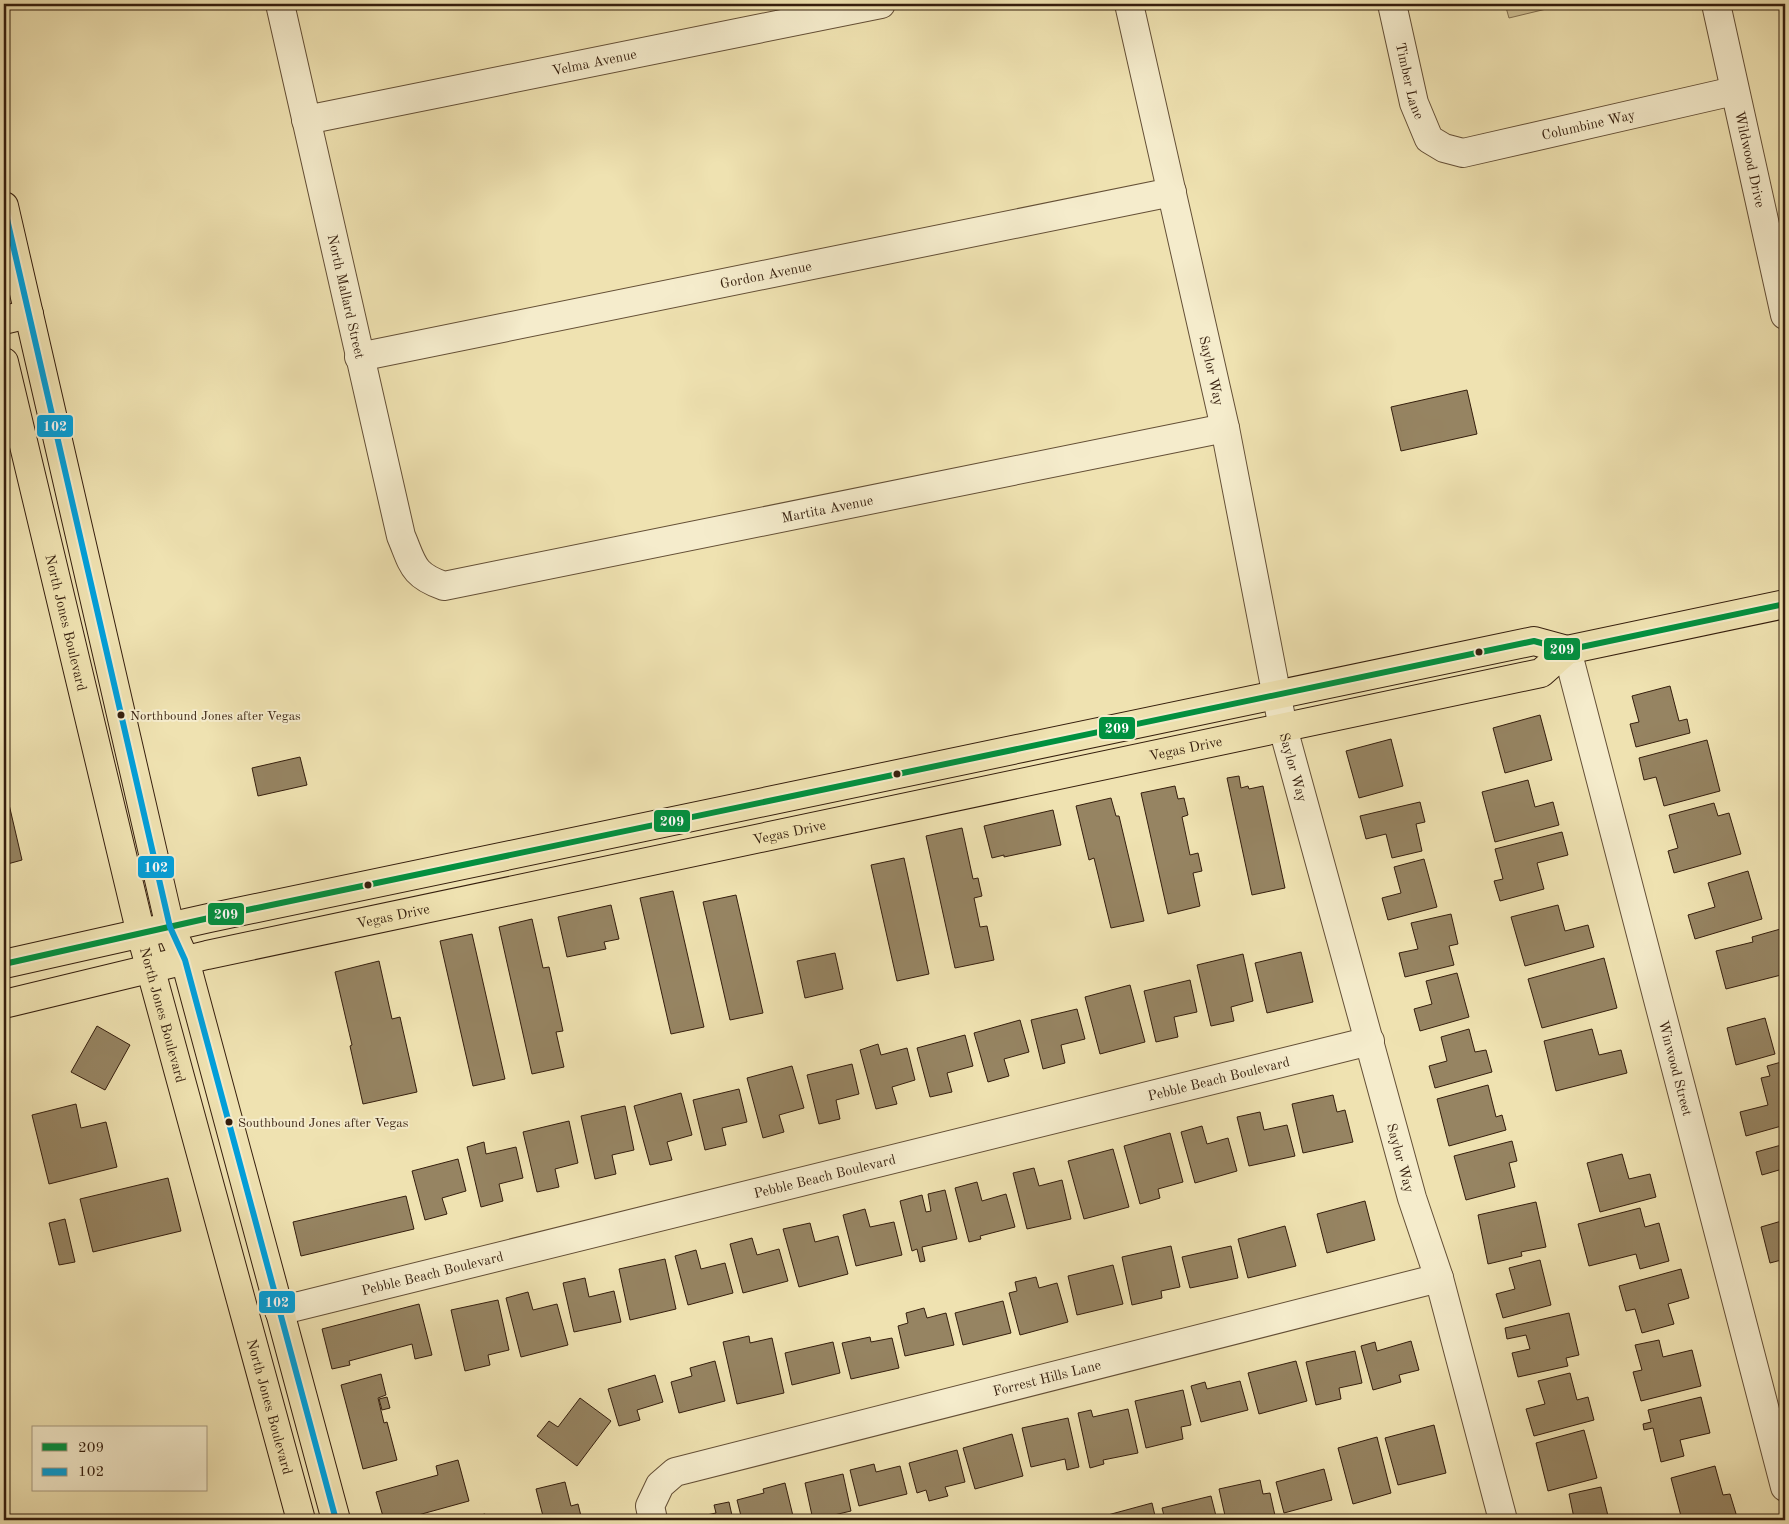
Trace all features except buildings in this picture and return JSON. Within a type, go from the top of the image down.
[{"type":"main road","points":[[4,206],[16,317],[170,927],[185,960],[279,1311],[331,1519]]},
{"type":"main road","name":"North Jones Boulevard","points":[[4,362],[141,934],[301,1520]]},
{"type":"main road","name":"Vegas Drive","points":[[4,964],[170,927],[1534,641],[1567,650],[1785,604]]},
{"type":"main road","name":"Vegas Drive","points":[[4,1004],[185,960],[1541,673],[1567,650]]},
{"type":"main road","points":[[224,1239],[255,1283],[279,1311]]},
{"type":"street","name":"North Mallard Street","points":[[280,4],[400,536],[415,571],[430,581]]},
{"type":"street","name":"Velma Avenue","points":[[306,120],[881,4]]},
{"type":"street","name":"Saylor Way","points":[[1129,4],[1224,428],[1283,728],[1412,1198],[1439,1278],[1497,1519]]},
{"type":"street","name":"Timber Lane","points":[[1392,4],[1414,103],[1430,139],[1444,148]]},
{"type":"street","name":"Wildwood Drive","points":[[1716,4],[1785,315]]},
{"type":"street","name":"Columbine Way","points":[[1444,148],[1462,153],[1734,92]]},
{"type":"street","name":"Gordon Avenue","points":[[359,357],[1172,192]]},
{"type":"street","name":"Martita Avenue","points":[[430,581],[444,586],[1224,428]]},
{"type":"street","name":"Winwood Street","points":[[1567,650],[1785,1487]]},
{"type":"street","name":"Pebble Beach Boulevard","points":[[279,1311],[1370,1041]]},
{"type":"street","name":"Forrest Hills Lane","points":[[653,1520],[650,1506],[660,1485],[675,1472],[1439,1278]]},
{"type":"shaded area","points":[[1505,4],[1567,4],[1509,18]]},
{"type":"transit line","name":"102","points":[[4,206],[170,927],[185,960],[336,1520]]},
{"type":"transit line","name":"209","points":[[4,964],[209,918],[1534,641],[1567,650],[1785,604]]},
{"type":"place","name":"Northbound Jones after Vegas","points":[[121,715]]},
{"type":"place","name":"Southbound Jones after Vegas","points":[[229,1122]]}]
